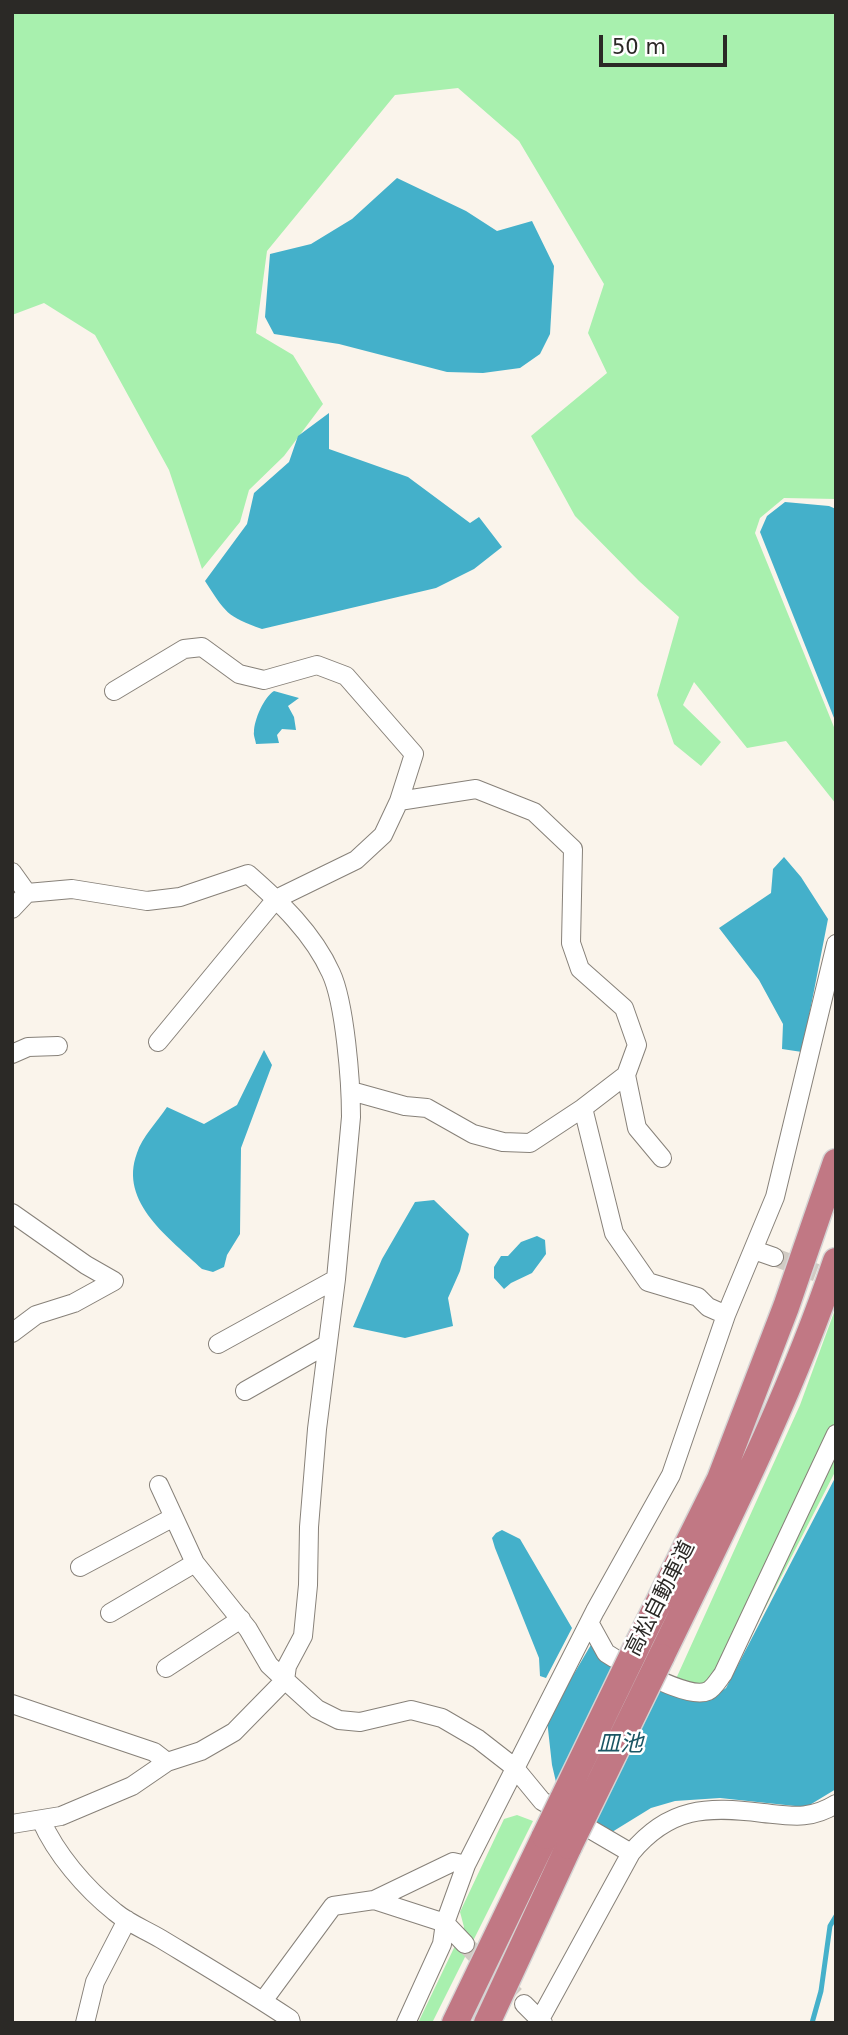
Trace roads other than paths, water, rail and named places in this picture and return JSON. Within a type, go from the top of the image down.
[{"type":"highway","name":"高松自動車道","points":[[455,2023],[720,1479],[786,1307],[836,1162]]},
{"type":"highway","name":"高松自動車道","points":[[486,2023],[741,1494],[818,1314],[836,1261]]},
{"type":"street","points":[[114,691],[184,649],[202,647],[239,674],[264,680],[317,665],[346,676],[414,754],[399,801],[383,835],[356,860],[276,898],[158,1042]]},
{"type":"street","points":[[399,801],[477,789],[534,812],[573,849],[571,943],[580,969],[624,1008],[637,1045],[626,1075],[637,1128],[662,1158]]},
{"type":"street","points":[[12,872],[27,893]]},
{"type":"street","points":[[12,909],[27,893],[72,889],[147,901],[180,897],[248,874],[276,898],[314,943],[332,975],[340,1008],[351,1091],[347,1172],[326,1345],[310,1515],[303,1636],[287,1666],[285,1680],[234,1732],[201,1751],[167,1762],[132,1786],[61,1816],[12,1824]]},
{"type":"street","points":[[406,2023],[442,1944],[445,1923],[466,1865],[590,1624],[594,1611],[671,1475],[726,1315],[775,1196],[836,944]]},
{"type":"street","points":[[12,1054],[28,1047],[58,1046]]},
{"type":"street","points":[[351,1091],[405,1106],[427,1108],[473,1134],[503,1142],[530,1143],[626,1075]]},
{"type":"street","points":[[583,1108],[614,1233],[648,1282],[698,1297],[708,1307],[726,1315]]},
{"type":"street","points":[[12,1213],[86,1265],[114,1281],[74,1304],[36,1315],[12,1334]]},
{"type":"street","points":[[754,1250],[774,1257]]},
{"type":"street","points":[[218,1344],[336,1279]]},
{"type":"street","points":[[244,1391],[326,1345]]},
{"type":"street","points":[[590,1624],[606,1653],[614,1658],[696,1694],[710,1690],[723,1674],[836,1434]]},
{"type":"street","points":[[159,1485],[195,1563],[241,1619],[269,1665],[317,1709],[339,1720],[360,1722],[411,1710],[442,1718],[478,1739],[514,1768],[542,1801],[631,1853]]},
{"type":"street","points":[[80,1567],[172,1518]]},
{"type":"street","points":[[110,1613],[195,1563]]},
{"type":"street","points":[[166,1668],[241,1619]]},
{"type":"street","points":[[12,1704],[155,1752],[167,1762]]},
{"type":"street","points":[[524,2004],[540,2022],[555,1989],[631,1853],[647,1834],[673,1818],[706,1809],[803,1818],[836,1804]]},
{"type":"street","points":[[41,1820],[59,1850],[91,1890],[116,1913],[263,2001],[290,2019],[291,2023]]},
{"type":"street","points":[[263,2001],[333,1906],[374,1900],[453,1862],[466,1865]]},
{"type":"street","points":[[374,1900],[445,1923],[465,1944]]},
{"type":"street","points":[[85,2023],[95,1982],[127,1920]]},
{"type":"water","points":[[397,178],[466,211],[497,231],[532,221],[554,266],[550,334],[540,354],[520,368],[483,373],[447,372],[339,344],[274,334],[265,317],[270,254],[311,244],[352,219]]},
{"type":"water","points":[[329,413],[329,449],[408,477],[470,523],[479,517],[502,547],[474,569],[436,588],[262,629],[241,621],[228,612],[205,581],[247,524],[254,493],[289,462],[298,436]]},
{"type":"water","points":[[785,502],[836,509],[836,723],[760,532],[767,516]]},
{"type":"water","points":[[274,691],[299,698],[288,706],[294,717],[296,730],[282,729],[277,735],[279,743],[256,744],[254,727],[258,715],[263,703]]},
{"type":"water","points":[[784,857],[801,877],[828,919],[802,1052],[782,1049],[783,1024],[759,980],[719,928],[771,893],[773,869]]},
{"type":"water","points":[[264,1050],[272,1065],[241,1148],[240,1234],[227,1255],[224,1267],[213,1272],[202,1269],[176,1245],[141,1204],[133,1171],[137,1153],[146,1135],[167,1107],[204,1124],[237,1105]]},
{"type":"water","points":[[434,1200],[469,1234],[460,1271],[448,1298],[453,1326],[405,1338],[353,1327],[382,1259],[415,1202]]},
{"type":"water","points":[[537,1236],[545,1240],[546,1254],[532,1273],[504,1289],[494,1278],[494,1267],[501,1256],[508,1256],[521,1242]]},
{"type":"water","name":"皿池","points":[[836,1476],[836,1789],[808,1806],[720,1798],[675,1801],[651,1808],[612,1832],[560,1799],[552,1765],[547,1720],[592,1643],[713,1697],[726,1688]]},
{"type":"water","points":[[502,1530],[520,1539],[572,1628],[546,1678],[540,1676],[539,1658],[492,1538]]},
{"type":"waterway","points":[[812,2023],[821,1991],[830,1926],[836,1916]]},
{"type":"tunnel","points":[[774,1257],[836,1280]]},
{"type":"tunnel","points":[[465,1944],[524,2004]]}]
